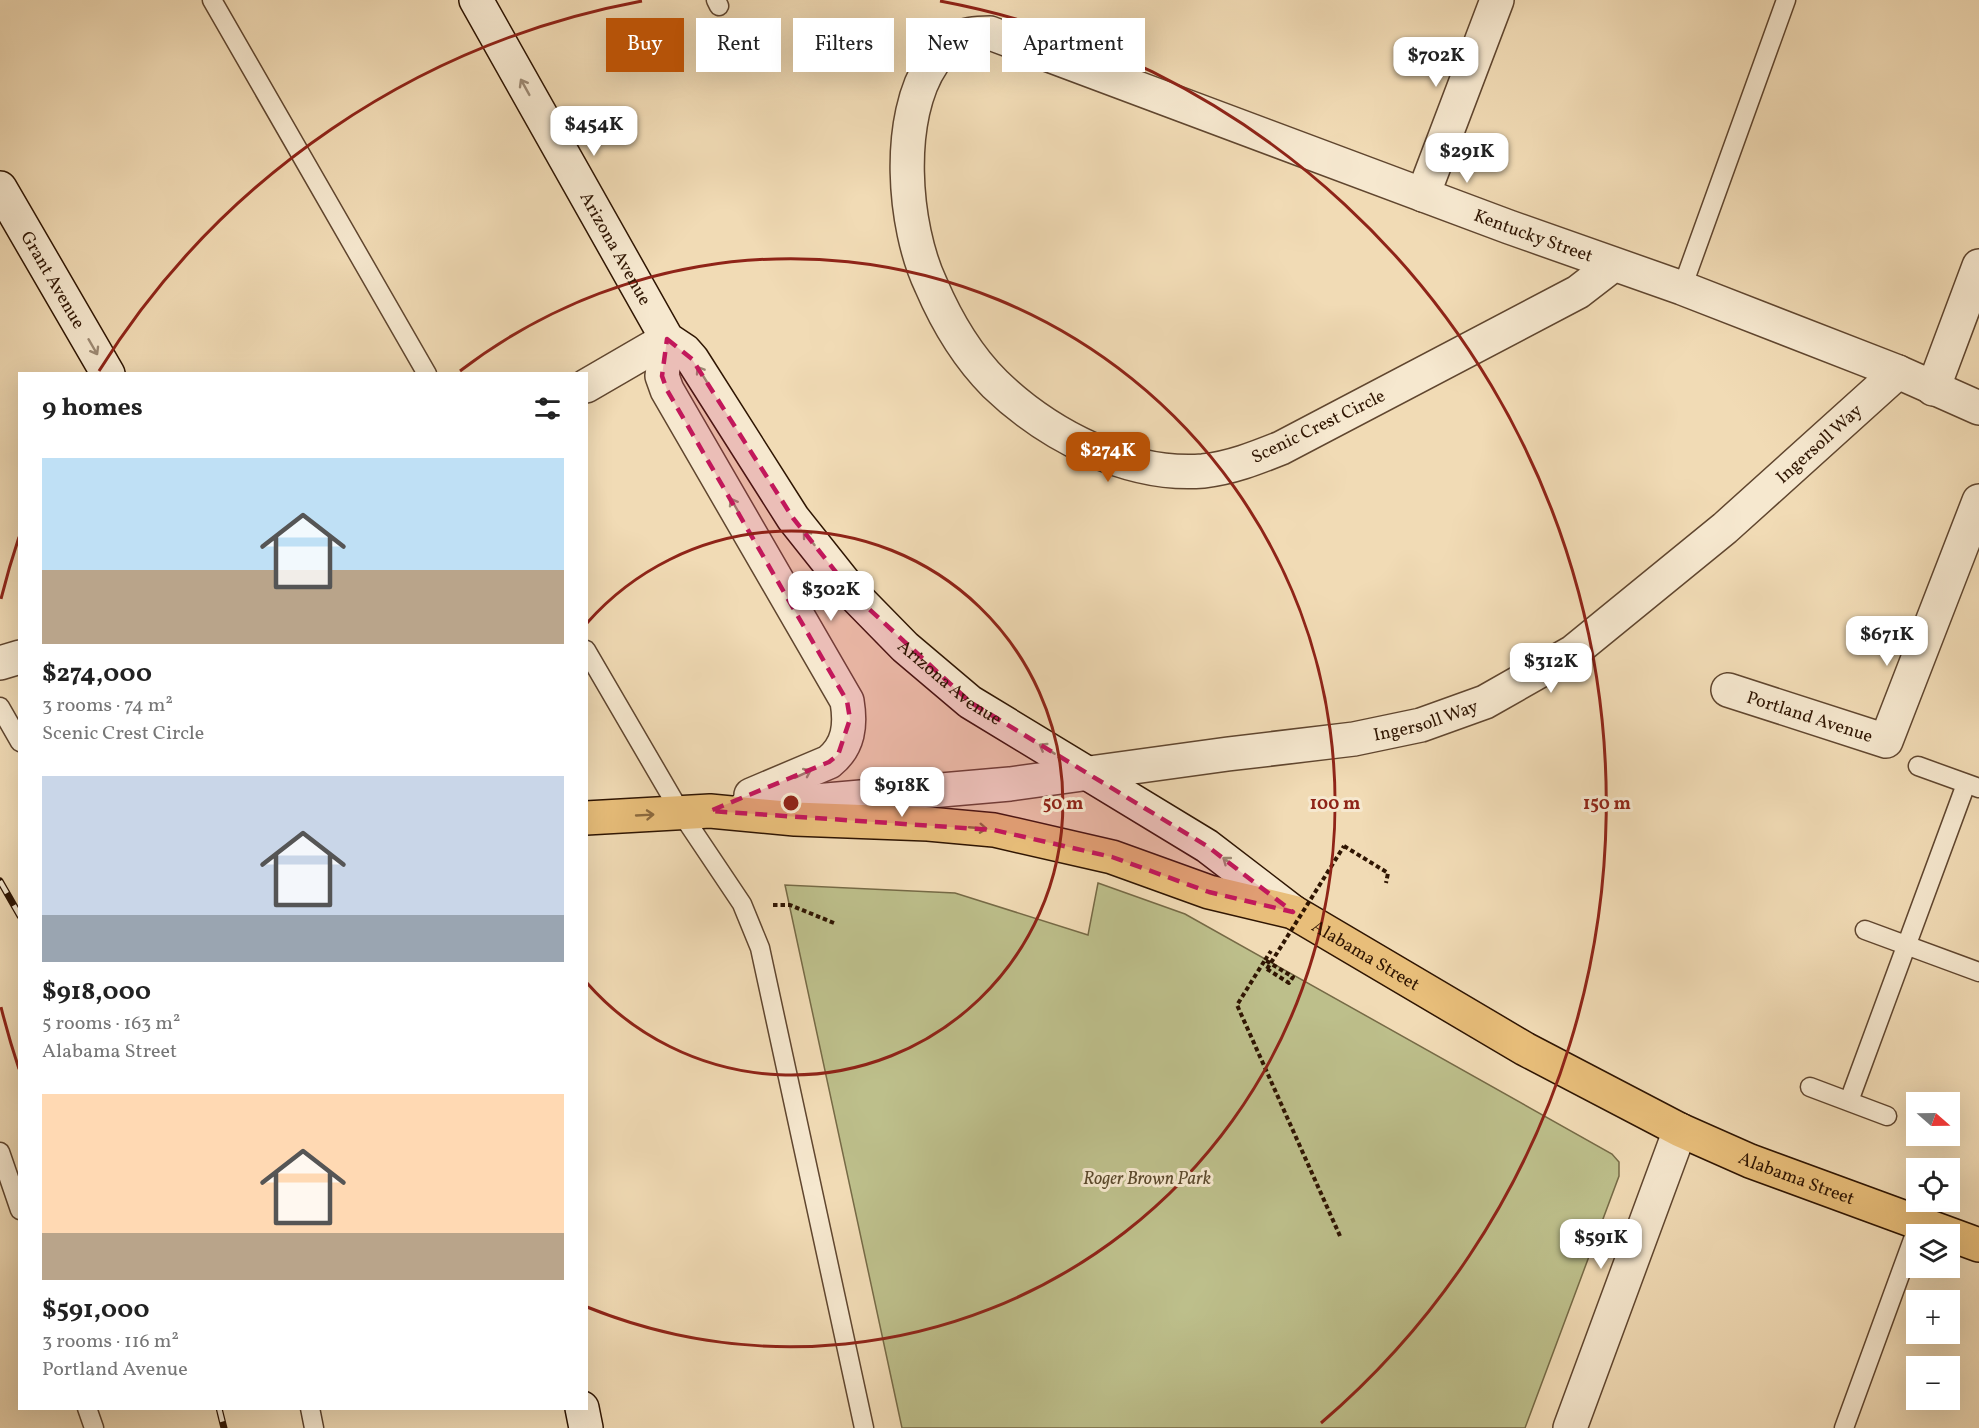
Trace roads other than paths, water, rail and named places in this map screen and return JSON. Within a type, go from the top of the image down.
[{"type":"main road","name":"Alabama Street","points":[[588,818],[695,812],[795,819],[928,824],[994,830],[1112,857],[1209,892],[1293,912],[1525,1049],[1680,1130],[1750,1161],[1979,1245]]},
{"type":"street","name":"Arizona Avenue","points":[[476,0],[668,339],[692,359],[793,518],[855,596],[905,647],[970,702],[1207,846],[1293,912]]},
{"type":"street","points":[[1423,195],[1497,0]]},
{"type":"street","name":"Kentucky Street","points":[[990,33],[1423,195],[1682,288],[1898,372],[1979,408]]},
{"type":"street","name":"Scenic Crest Circle","points":[[926,72],[915,98],[910,122],[907,183],[917,246],[930,285],[962,344],[995,383],[1044,423],[1082,446],[1127,463],[1167,470],[1203,471],[1244,463],[1281,448],[1578,292],[1613,265]]},
{"type":"street","name":"Grant Avenue","points":[[0,188],[107,372]]},
{"type":"street","points":[[1933,389],[1979,266]]},
{"type":"street","points":[[588,385],[668,339]]},
{"type":"street","points":[[668,339],[663,376],[668,390],[847,701],[850,719],[846,737],[838,755],[829,762],[794,778],[695,812]]},
{"type":"street","name":"Ingersoll Way","points":[[1088,775],[1228,754],[1354,739],[1420,725],[1485,702],[1573,652],[1725,528],[1898,372]]},
{"type":"street","name":"Portland Avenue","points":[[1728,690],[1886,741],[1979,501]]},
{"type":"street","points":[[0,663],[18,658]]},
{"type":"street","name":"Alabama Street","points":[[695,812],[1088,775]]},
{"type":"street","points":[[1570,1428],[1680,1130]]},
{"type":"street","points":[[582,1410],[586,1428]]},
{"type":"lane","points":[[212,0],[426,372]]},
{"type":"lane","points":[[1682,288],[1786,0]]},
{"type":"lane","points":[[588,653],[695,812],[742,904],[760,948],[864,1428]]},
{"type":"lane","points":[[0,707],[18,738]]},
{"type":"lane","points":[[1849,1101],[1907,945],[1973,786],[1918,766]]},
{"type":"lane","points":[[1865,930],[1979,972]]},
{"type":"lane","points":[[1810,1086],[1887,1116]]},
{"type":"lane","points":[[0,1152],[18,1204]]},
{"type":"lane","points":[[1844,1428],[1919,1223]]},
{"type":"lane","points":[[88,1410],[94,1428]]},
{"type":"lane","points":[[310,1410],[314,1428]]},
{"type":"railway","points":[[0,881],[18,912]]},
{"type":"railway","points":[[220,1410],[224,1428]]},
{"type":"park label","name":"Roger Brown Park","points":[[1147,1178]]}]
